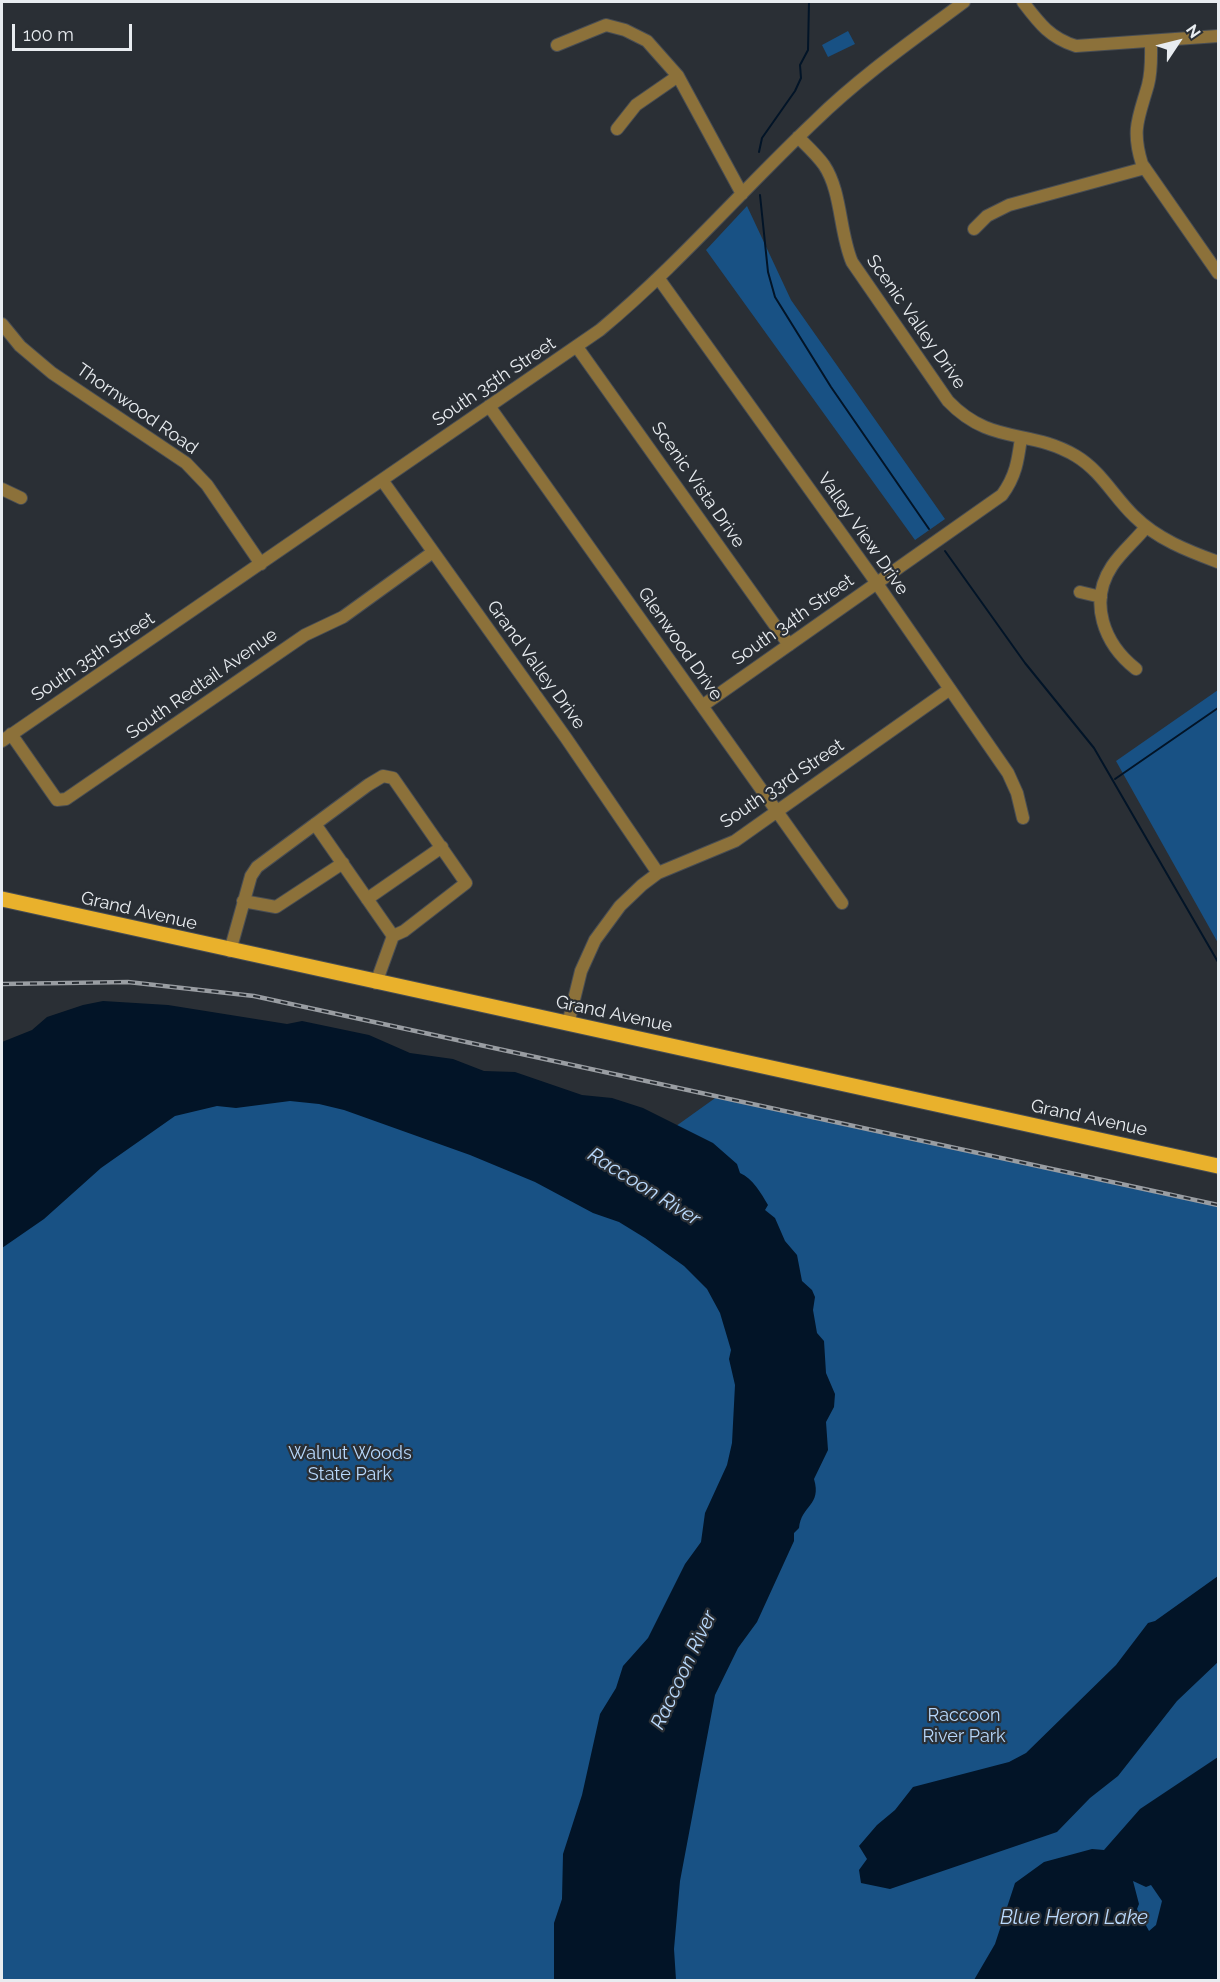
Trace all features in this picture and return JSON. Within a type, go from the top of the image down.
[{"type":"main road","name":"Grand Avenue","points":[[2,899],[230,951],[1218,1166]]},
{"type":"street","name":"South 35th Street","points":[[6,738],[577,347],[659,279],[798,138],[868,73],[964,2]]},
{"type":"street","points":[[1023,2],[1045,30],[1059,41],[1076,46],[1218,36]]},
{"type":"street","points":[[557,45],[606,25],[625,30],[647,41],[678,76],[742,194]]},
{"type":"street","points":[[1151,42],[1150,74],[1136,125],[1137,148],[1145,168],[1218,273]]},
{"type":"street","points":[[617,129],[636,105],[678,76]]},
{"type":"street","name":"Scenic Valley Drive","points":[[798,138],[824,165],[832,181],[845,247],[852,262],[948,401],[959,412],[981,427],[1052,444],[1078,457],[1091,467],[1146,527],[1178,546],[1218,562]]},
{"type":"street","points":[[975,229],[987,216],[1009,205],[1145,168]]},
{"type":"street","name":"Valley View Drive","points":[[659,279],[877,583],[1008,772],[1017,793],[1023,818]]},
{"type":"street","name":"Thornwood Road","points":[[2,324],[20,345],[44,366],[113,411],[191,468],[207,484],[261,564]]},
{"type":"street","name":"Scenic Vista Drive","points":[[577,347],[789,645]]},
{"type":"street","name":"Glenwood Drive","points":[[489,406],[842,903]]},
{"type":"street","name":"South 34th Street","points":[[702,706],[1002,495],[1012,482],[1018,463],[1021,438]]},
{"type":"street","name":"Grand Valley Drive","points":[[382,480],[566,738],[658,873]]},
{"type":"street","points":[[2,489],[21,498]]},
{"type":"street","points":[[1136,669],[1118,653],[1110,642],[1102,620],[1101,597],[1111,568],[1146,527]]},
{"type":"street","name":"South Redtail Avenue","points":[[6,738],[57,800],[66,799],[305,634],[343,617],[433,552]]},
{"type":"street","points":[[1080,592],[1101,597]]},
{"type":"street","name":"South 33rd Street","points":[[568,1024],[581,971],[595,940],[620,906],[658,873],[735,841],[950,689]]},
{"type":"street","points":[[230,951],[251,876],[257,867],[368,785],[383,776],[393,778],[466,883],[404,931],[393,936],[376,983]]},
{"type":"street","points":[[315,824],[393,936]]},
{"type":"street","points":[[367,899],[442,847]]},
{"type":"street","points":[[243,901],[276,908],[343,863]]},
{"type":"green space","points":[[848,31],[855,44],[828,57],[822,45]]},
{"type":"green space","points":[[747,206],[791,300],[945,519],[915,540],[706,250]]},
{"type":"green space","points":[[1218,690],[1218,943],[1116,761]]},
{"type":"green space","name":"Walnut Woods State Park","points":[[226,1064],[606,1192],[740,1315],[761,1380],[585,1980],[2,1980],[2,1224]]},
{"type":"green space","name":"Raccoon River Park","points":[[718,1096],[1218,1205],[1218,1980],[634,1980],[640,1843],[801,1488],[651,1144]]},
{"type":"water","name":"Raccoon River","points":[[103,1001],[168,1005],[287,1024],[302,1021],[369,1035],[410,1053],[453,1059],[484,1071],[515,1072],[582,1095],[612,1098],[643,1108],[713,1143],[737,1164],[740,1173],[753,1183],[768,1205],[765,1210],[775,1218],[785,1241],[797,1255],[802,1281],[812,1290],[815,1297],[813,1310],[817,1333],[824,1341],[826,1373],[835,1394],[834,1407],[826,1422],[828,1450],[814,1479],[816,1488],[813,1500],[803,1514],[799,1528],[794,1533],[794,1541],[757,1622],[738,1648],[715,1695],[680,1881],[674,1949],[676,1980],[554,1980],[554,1923],[562,1899],[563,1854],[582,1795],[600,1714],[616,1688],[623,1666],[648,1638],[685,1564],[701,1542],[705,1513],[727,1465],[732,1443],[735,1385],[729,1359],[731,1350],[720,1313],[707,1289],[684,1266],[645,1238],[619,1222],[593,1213],[535,1182],[470,1155],[344,1110],[319,1104],[290,1101],[236,1108],[217,1106],[175,1116],[101,1168],[44,1219],[2,1248],[2,1042],[32,1030],[47,1017]]},
{"type":"water","points":[[1218,1576],[1218,1662],[1177,1701],[1118,1776],[1090,1798],[1057,1832],[890,1889],[861,1883],[859,1870],[867,1859],[859,1846],[877,1825],[895,1810],[913,1787],[1009,1762],[1026,1753],[1116,1665],[1148,1623],[1155,1621]]},
{"type":"water","name":"Blue Heron Lake","points":[[1218,1757],[1218,1980],[974,1980],[995,1944],[1015,1883],[1044,1862],[1092,1849],[1104,1850],[1140,1809]],"holes":[[[1133,1881],[1146,1887],[1151,1885],[1162,1901],[1156,1925],[1149,1931],[1137,1909],[1139,1904]]]},
{"type":"waterway","points":[[759,152],[762,138],[795,91],[801,78],[800,65],[808,50],[809,2]]},
{"type":"waterway","points":[[760,195],[768,272],[775,297],[831,387],[929,529]]},
{"type":"waterway","points":[[945,551],[1025,663],[1094,748],[1218,962]]},
{"type":"waterway","points":[[1115,779],[1218,708]]},
{"type":"railway","points":[[2,984],[128,982],[254,996],[1218,1205]]}]
